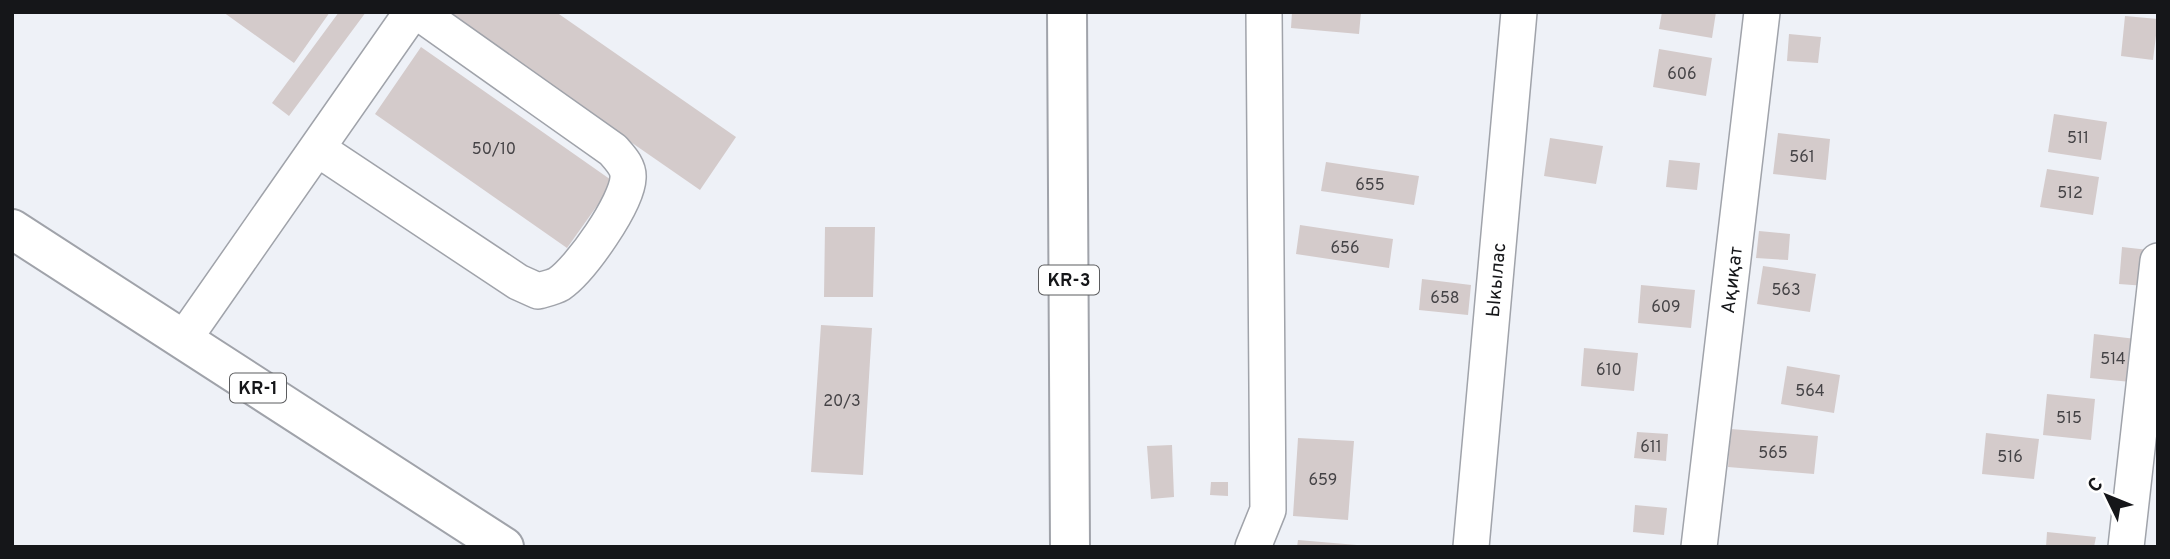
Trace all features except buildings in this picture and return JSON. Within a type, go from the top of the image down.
[{"type":"main road","name":"KR-3","points":[[1067,12],[1070,547]]},
{"type":"main road","name":"KR-1","points":[[12,229],[504,547]]},
{"type":"street","points":[[183,340],[412,12]]},
{"type":"street","points":[[318,149],[518,282],[538,290],[559,284],[606,227],[626,192],[629,175],[623,160],[418,12]]},
{"type":"street","points":[[1253,547],[1268,510],[1264,12]]},
{"type":"street","name":"Ыкылас","points":[[1471,547],[1519,12]]},
{"type":"street","name":"Ақиқат","points":[[1699,547],[1762,12]]},
{"type":"street","points":[[2126,547],[2158,261]]}]
